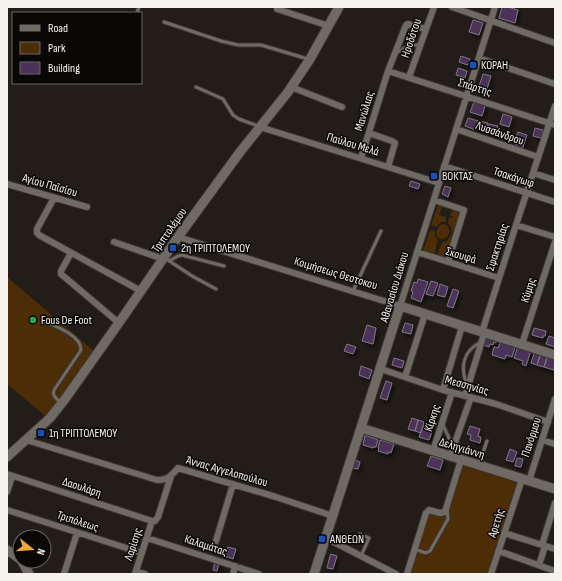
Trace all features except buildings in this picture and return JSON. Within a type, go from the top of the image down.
[{"type":"street","name":"Τριπτολέμου","points":[[7,457],[50,418],[165,259],[178,237],[310,60],[339,7]]},
{"type":"street","name":"Ηροδότου","points":[[409,77],[434,7]]},
{"type":"street","points":[[452,7],[555,43]]},
{"type":"street","name":"Αθανασίου Διάκου","points":[[314,574],[381,369],[495,7]]},
{"type":"street","points":[[277,9],[329,26]]},
{"type":"street","name":"Μανώλιας","points":[[361,158],[388,71],[406,25],[408,24],[425,29]]},
{"type":"street","points":[[479,58],[555,84]]},
{"type":"street","name":"Σπάρτης","points":[[388,71],[552,124]]},
{"type":"street","points":[[291,87],[342,108]]},
{"type":"street","name":"Σφακτηρίας","points":[[450,457],[468,396],[467,387],[481,342],[482,332],[526,192],[538,157],[552,124],[555,106]]},
{"type":"street","name":"Παύλου Μελά","points":[[260,127],[440,183]]},
{"type":"street","name":"Λυσσάνδρου","points":[[456,129],[538,157]]},
{"type":"street","points":[[369,134],[395,143],[388,167]]},
{"type":"street","name":"Τσακάγωφ","points":[[444,166],[555,202]]},
{"type":"street","points":[[533,173],[555,180]]},
{"type":"street","name":"Αγίου Παϊσίου","points":[[7,184],[87,207]]},
{"type":"street","points":[[54,198],[37,229],[39,236],[141,291]]},
{"type":"street","points":[[434,200],[464,210],[448,262]]},
{"type":"street","points":[[516,225],[555,237]]},
{"type":"street","name":"Κοιμήσεως Θεοτοκου","points":[[178,237],[555,355]]},
{"type":"street","points":[[114,242],[165,259]]},
{"type":"street","name":"Κύμης","points":[[522,344],[555,242]]},
{"type":"street","name":"Σκουφά","points":[[417,252],[499,278]]},
{"type":"street","points":[[71,253],[60,272],[61,274],[119,323]]},
{"type":"street","points":[[405,376],[425,314]]},
{"type":"street","points":[[443,390],[462,326]]},
{"type":"street","name":"Μεσσηνίας","points":[[381,369],[443,390],[468,396],[548,422]]},
{"type":"street","name":"Κίρκης","points":[[433,451],[452,392]]},
{"type":"street","name":"Πανόρμου","points":[[525,480],[542,440],[555,399]]},
{"type":"street","name":"Δεληγιάννη","points":[[361,428],[555,489]]},
{"type":"street","name":"Άννας Αγγελοπούλου","points":[[26,440],[157,480],[165,480],[178,468],[333,516]]},
{"type":"street","points":[[542,440],[555,444]]},
{"type":"street","points":[[407,574],[426,512],[430,510],[444,513],[462,460]]},
{"type":"street","points":[[7,492],[10,475]]},
{"type":"street","name":"Δαουλάρη","points":[[10,475],[152,521]]},
{"type":"street","name":"Λαρίσης","points":[[135,573],[152,521],[155,521],[158,517],[171,476]]},
{"type":"street","name":"Αρετής","points":[[491,574],[504,533],[525,480]]},
{"type":"street","points":[[216,541],[233,484]]},
{"type":"street","points":[[539,565],[555,503]]},
{"type":"street","name":"Τριπόλεως","points":[[7,510],[142,553]]},
{"type":"street","points":[[64,574],[77,533]]},
{"type":"street","points":[[504,533],[555,549]]},
{"type":"street","name":"Καλαμάτας","points":[[147,538],[259,574]]},
{"type":"street","points":[[326,538],[396,574]]},
{"type":"street","points":[[498,551],[539,565],[553,572]]},
{"type":"street","points":[[233,574],[235,566]]},
{"type":"street","points":[[135,573],[145,574]]},
{"type":"lane","points":[[164,22],[221,41],[238,45],[261,45],[310,60]]},
{"type":"lane","points":[[394,54],[410,45],[420,45]]},
{"type":"lane","points":[[196,87],[223,99],[233,115],[238,119],[260,127]]},
{"type":"lane","points":[[353,291],[381,231]]},
{"type":"lane","points":[[165,259],[182,255],[224,266]]},
{"type":"lane","points":[[165,259],[192,276],[216,288]]},
{"type":"lane","points":[[44,321],[64,330],[81,346],[81,350],[54,390],[54,397],[61,403]]},
{"type":"lane","points":[[467,387],[463,375],[466,357],[469,349],[481,342]]},
{"type":"lane","points":[[442,423],[453,447]]},
{"type":"lane","points":[[479,466],[487,441]]},
{"type":"lane","points":[[414,549],[426,553],[430,551],[448,519],[449,514],[446,507]]},
{"type":"lane","points":[[360,534],[369,538],[362,556]]},
{"type":"green space","points":[[439,203],[449,206],[448,208],[442,207],[439,215],[446,217],[446,222],[441,222],[436,227],[431,225]]},
{"type":"green space","points":[[453,208],[463,211],[456,234],[452,233],[451,227],[448,223],[449,218],[453,217],[450,215]]},
{"type":"green space","points":[[442,224],[447,225],[450,231],[447,237],[442,240],[437,237],[437,233],[438,228]]},
{"type":"green space","points":[[430,230],[435,231],[435,236],[438,240],[434,255],[423,251]]},
{"type":"green space","points":[[451,235],[455,237],[448,259],[437,256],[442,242],[447,241]]},
{"type":"green space","name":"Fous De Foot","points":[[7,277],[94,351],[47,417],[7,384]]},
{"type":"green space","points":[[463,464],[519,482],[489,574],[410,574],[429,513],[445,517]]},
{"type":"place","name":"ΚΟΡΑΗ","points":[[473,65]]},
{"type":"place","name":"ΒΟΚΤΑΣ","points":[[434,176]]},
{"type":"place","name":"2η ΤΡΙΠΤΟΛΕΜΟΥ","points":[[173,248]]},
{"type":"place","name":"Fous De Foot","points":[[33,320]]},
{"type":"place","name":"1η ΤΡΙΠΤΟΛΕΜΟΥ","points":[[41,433]]},
{"type":"place","name":"ΑΝΘΕΩΝ","points":[[322,539]]}]
